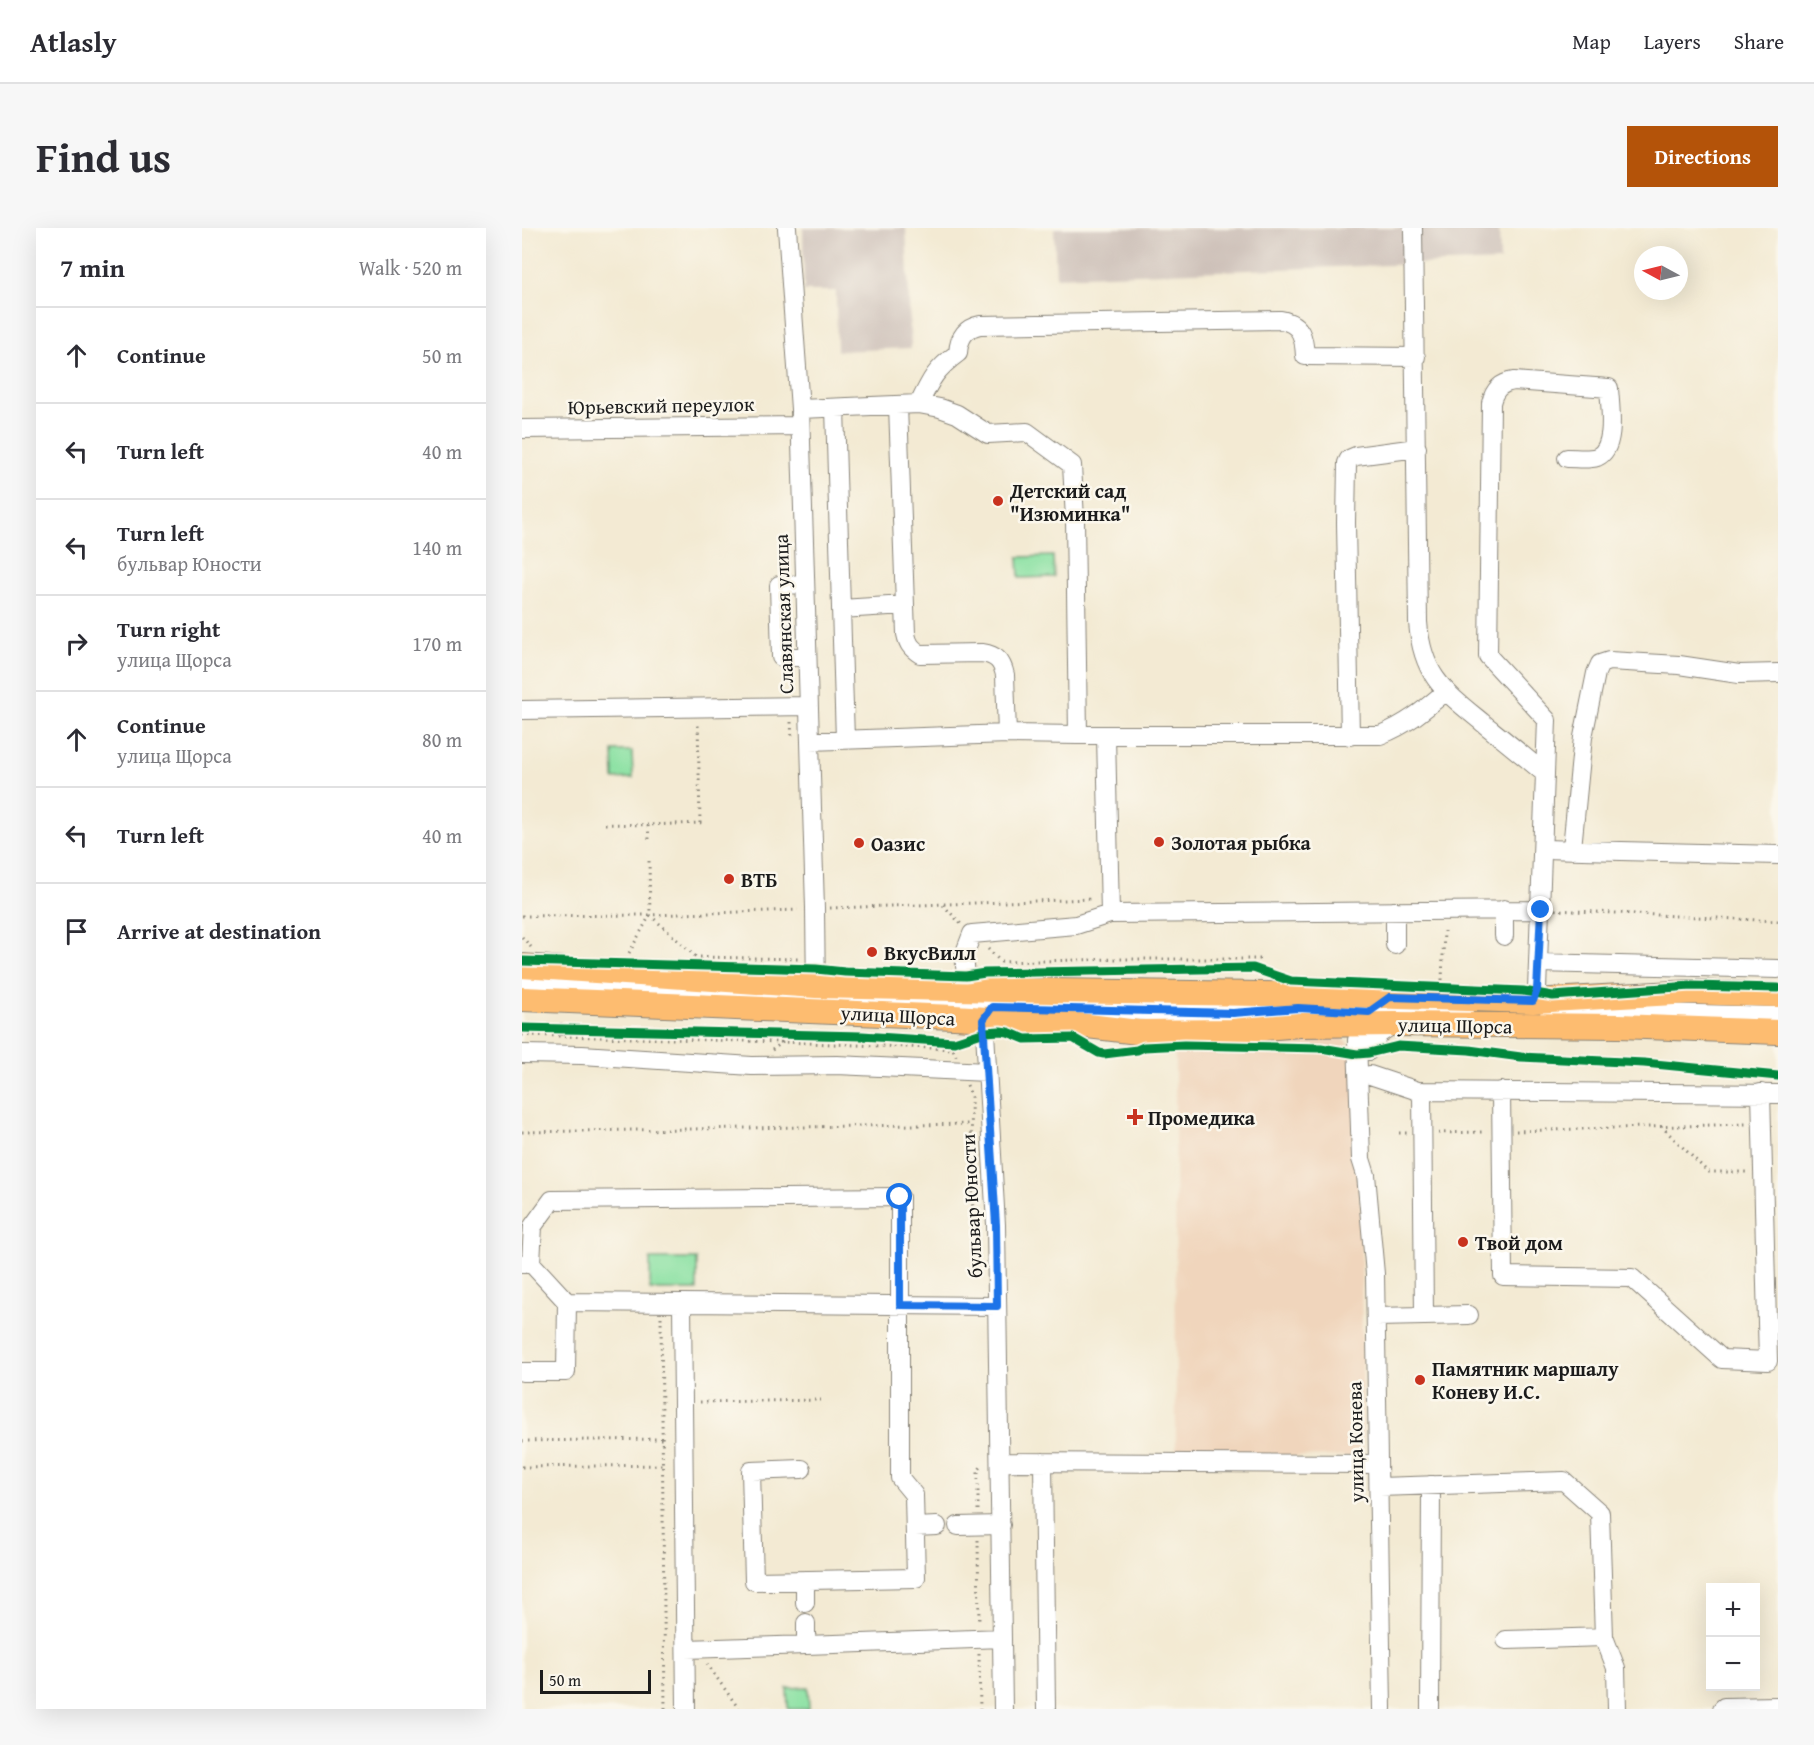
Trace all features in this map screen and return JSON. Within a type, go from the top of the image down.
[{"type":"main road","name":"улица Щорса","points":[[522,966],[806,994],[982,1006],[1071,1024],[1138,1032],[1232,1032],[1299,1025],[1359,1027],[1394,1024],[1619,1026],[1778,1032]]},
{"type":"main road","name":"улица Щорса","points":[[522,999],[806,994],[846,1012],[982,1006],[1013,990],[1533,1001],[1691,992],[1778,995]]},
{"type":"street","name":"Славянская улица","points":[[787,228],[800,417],[810,741],[806,994]]},
{"type":"street","points":[[1413,228],[1419,633],[1424,655],[1429,669],[1445,692],[1545,773]]},
{"type":"street","points":[[919,404],[933,376],[942,365],[958,353],[965,331],[980,325],[1281,320],[1289,321],[1302,332],[1305,356],[1416,357]]},
{"type":"street","points":[[1533,1001],[1537,990],[1547,720],[1488,656],[1491,403],[1498,387],[1505,382],[1514,381],[1609,388],[1609,445],[1596,457],[1568,458]]},
{"type":"street","name":"Юрьевский переулок","points":[[522,429],[800,417],[836,408],[919,404],[957,414],[988,434],[1027,432],[1072,465],[1078,735]]},
{"type":"street","points":[[898,405],[908,642],[920,654],[982,653],[998,659],[1005,675],[1007,734]]},
{"type":"street","points":[[836,408],[845,740]]},
{"type":"street","points":[[1350,736],[1347,463],[1356,456],[1417,448]]},
{"type":"street","points":[[805,584],[779,585],[781,657],[807,657]]},
{"type":"street","points":[[841,609],[905,605]]},
{"type":"street","points":[[1572,848],[1583,736],[1600,663],[1609,661],[1679,664],[1739,674],[1778,673]]},
{"type":"street","points":[[810,741],[1007,734],[1380,735],[1414,718],[1445,692]]},
{"type":"street","points":[[522,710],[808,706]]},
{"type":"street","points":[[1106,735],[1110,914]]},
{"type":"street","points":[[1543,849],[1778,855]]},
{"type":"street","points":[[972,934],[1077,925],[1110,914],[1504,909],[1541,902]]},
{"type":"street","points":[[1504,909],[1504,936]]},
{"type":"street","points":[[1395,911],[1395,945]]},
{"type":"street","name":"бульвар Юности","points":[[972,934],[964,955],[966,976],[982,1006],[996,1225],[1003,1709]]},
{"type":"street","points":[[1538,963],[1778,969]]},
{"type":"street","name":"улица Щорса","points":[[522,983],[806,994]]},
{"type":"street","points":[[1334,995],[1359,1027],[1390,997]]},
{"type":"street","name":"улица Щорса","points":[[1359,1027],[1617,1012],[1778,1016]]},
{"type":"street","name":"улица Конева","points":[[1359,1027],[1370,1076],[1371,1155],[1366,1175]]},
{"type":"street","name":"улица Конева","points":[[1359,1027],[1361,1159],[1366,1175],[1375,1274],[1382,1709]]},
{"type":"street","points":[[522,1054],[582,1055],[752,1066],[837,1065],[987,1072]]},
{"type":"street","points":[[1370,1076],[1422,1091],[1501,1091],[1769,1093],[1761,1124],[1768,1361],[1722,1359],[1632,1278],[1503,1276],[1501,1091]]},
{"type":"street","points":[[1422,1091],[1424,1316]]},
{"type":"street","points":[[802,1468],[751,1471],[754,1581],[916,1578],[914,1495],[900,1478],[900,1305],[900,1197],[552,1200],[533,1226],[527,1264],[567,1302],[661,1303],[682,1303],[900,1305],[997,1306]]},
{"type":"street","points":[[522,1372],[566,1372],[567,1302]]},
{"type":"street","points":[[682,1303],[686,1709]]},
{"type":"street","points":[[1376,1317],[1469,1315]]},
{"type":"street","points":[[1000,1462],[1378,1464]]},
{"type":"street","points":[[1043,1462],[1046,1709]]},
{"type":"street","points":[[1379,1487],[1564,1481],[1599,1513],[1604,1637],[1616,1668],[1617,1709]]},
{"type":"street","points":[[1430,1709],[1431,1485]]},
{"type":"street","points":[[958,1526],[1000,1525]]},
{"type":"street","points":[[915,1527],[937,1526]]},
{"type":"street","points":[[805,1580],[805,1603]]},
{"type":"street","points":[[806,1623],[806,1645]]},
{"type":"street","points":[[1506,1640],[1604,1637]]},
{"type":"street","points":[[686,1649],[1002,1638]]},
{"type":"street","points":[[1722,1709],[1724,1707],[1778,1706]]},
{"type":"path","points":[[605,824],[700,824],[697,708]]},
{"type":"path","points":[[648,825],[649,839]]},
{"type":"path","points":[[627,958],[651,915],[649,860]]},
{"type":"path","points":[[1541,902],[1555,895],[1554,910],[1778,921]]},
{"type":"path","points":[[942,904],[1001,962],[1116,959],[1261,964]]},
{"type":"path","points":[[522,916],[651,915],[798,909],[799,920]]},
{"type":"path","points":[[651,915],[693,962],[794,968]]},
{"type":"path","points":[[1442,988],[1444,931]]},
{"type":"path","points":[[794,968],[800,959],[799,950]]},
{"type":"path","points":[[1134,969],[1261,964]]},
{"type":"path","points":[[752,1066],[783,1038],[806,994],[794,968]]},
{"type":"path","points":[[1430,987],[1454,988]]},
{"type":"path","points":[[522,1028],[783,1038],[953,1050],[971,1097],[973,1226],[978,1236],[978,1248]]},
{"type":"path","points":[[522,1035],[954,1042]]},
{"type":"path","points":[[522,1132],[970,1124]]},
{"type":"path","points":[[1399,1133],[1761,1124]]},
{"type":"path","points":[[1661,1126],[1708,1172],[1763,1173]]},
{"type":"path","points":[[661,1303],[665,1709]]},
{"type":"path","points":[[662,1402],[821,1400]]},
{"type":"path","points":[[522,1441],[662,1438]]},
{"type":"path","points":[[980,1709],[978,1470],[983,1465],[983,1453]]},
{"type":"path","points":[[522,1467],[662,1465]]},
{"type":"shaded area","points":[[803,228],[906,228],[911,348],[837,351],[836,291],[804,291]]},
{"type":"shaded area","points":[[1054,228],[1499,228],[1500,261],[1056,277]]},
{"type":"shaded area","points":[[1175,1030],[1337,1035],[1348,1043],[1356,1055],[1360,1113],[1363,1457],[1176,1455]]},
{"type":"green space","points":[[1053,556],[1054,577],[1019,578],[1018,557]]},
{"type":"green space","points":[[613,751],[632,751],[633,778],[614,779]]},
{"type":"green space","points":[[650,1259],[697,1259],[697,1290],[650,1290]]},
{"type":"green space","points":[[808,1687],[809,1709],[788,1709],[787,1688]]},
{"type":"cycle path","points":[[522,961],[816,969],[966,976],[985,973],[1253,968],[1291,981],[1523,991],[1553,996],[1691,986],[1778,988]]},
{"type":"cycle path","points":[[522,1028],[862,1036],[954,1042],[985,1032],[1000,1031],[1025,1039],[1073,1038],[1104,1054],[1144,1047],[1184,1045],[1321,1048],[1357,1054],[1398,1046],[1469,1050],[1521,1057],[1644,1063],[1778,1076]]},
{"type":"place","name":"Детский сад \"Изюминка\"","points":[[998,501]]},
{"type":"place","name":"Золотая рыбка","points":[[1159,842]]},
{"type":"place","name":"Оазис","points":[[859,843]]},
{"type":"place","name":"ВТБ","points":[[729,879]]},
{"type":"place","name":"ВкусВилл","points":[[872,952]]},
{"type":"place","name":"Промедика","points":[[1135,1117]]},
{"type":"place","name":"Твой дом","points":[[1463,1242]]},
{"type":"place","name":"Памятник маршалу Коневу И.С.","points":[[1420,1380]]},
{"type":"route","points":[[900,1197],[900,1305],[997,1306],[996,1225],[983,1020],[992,1007],[1233,1013],[1298,1008],[1369,1012],[1390,997],[1533,1001],[1537,990],[1541,910]]}]
